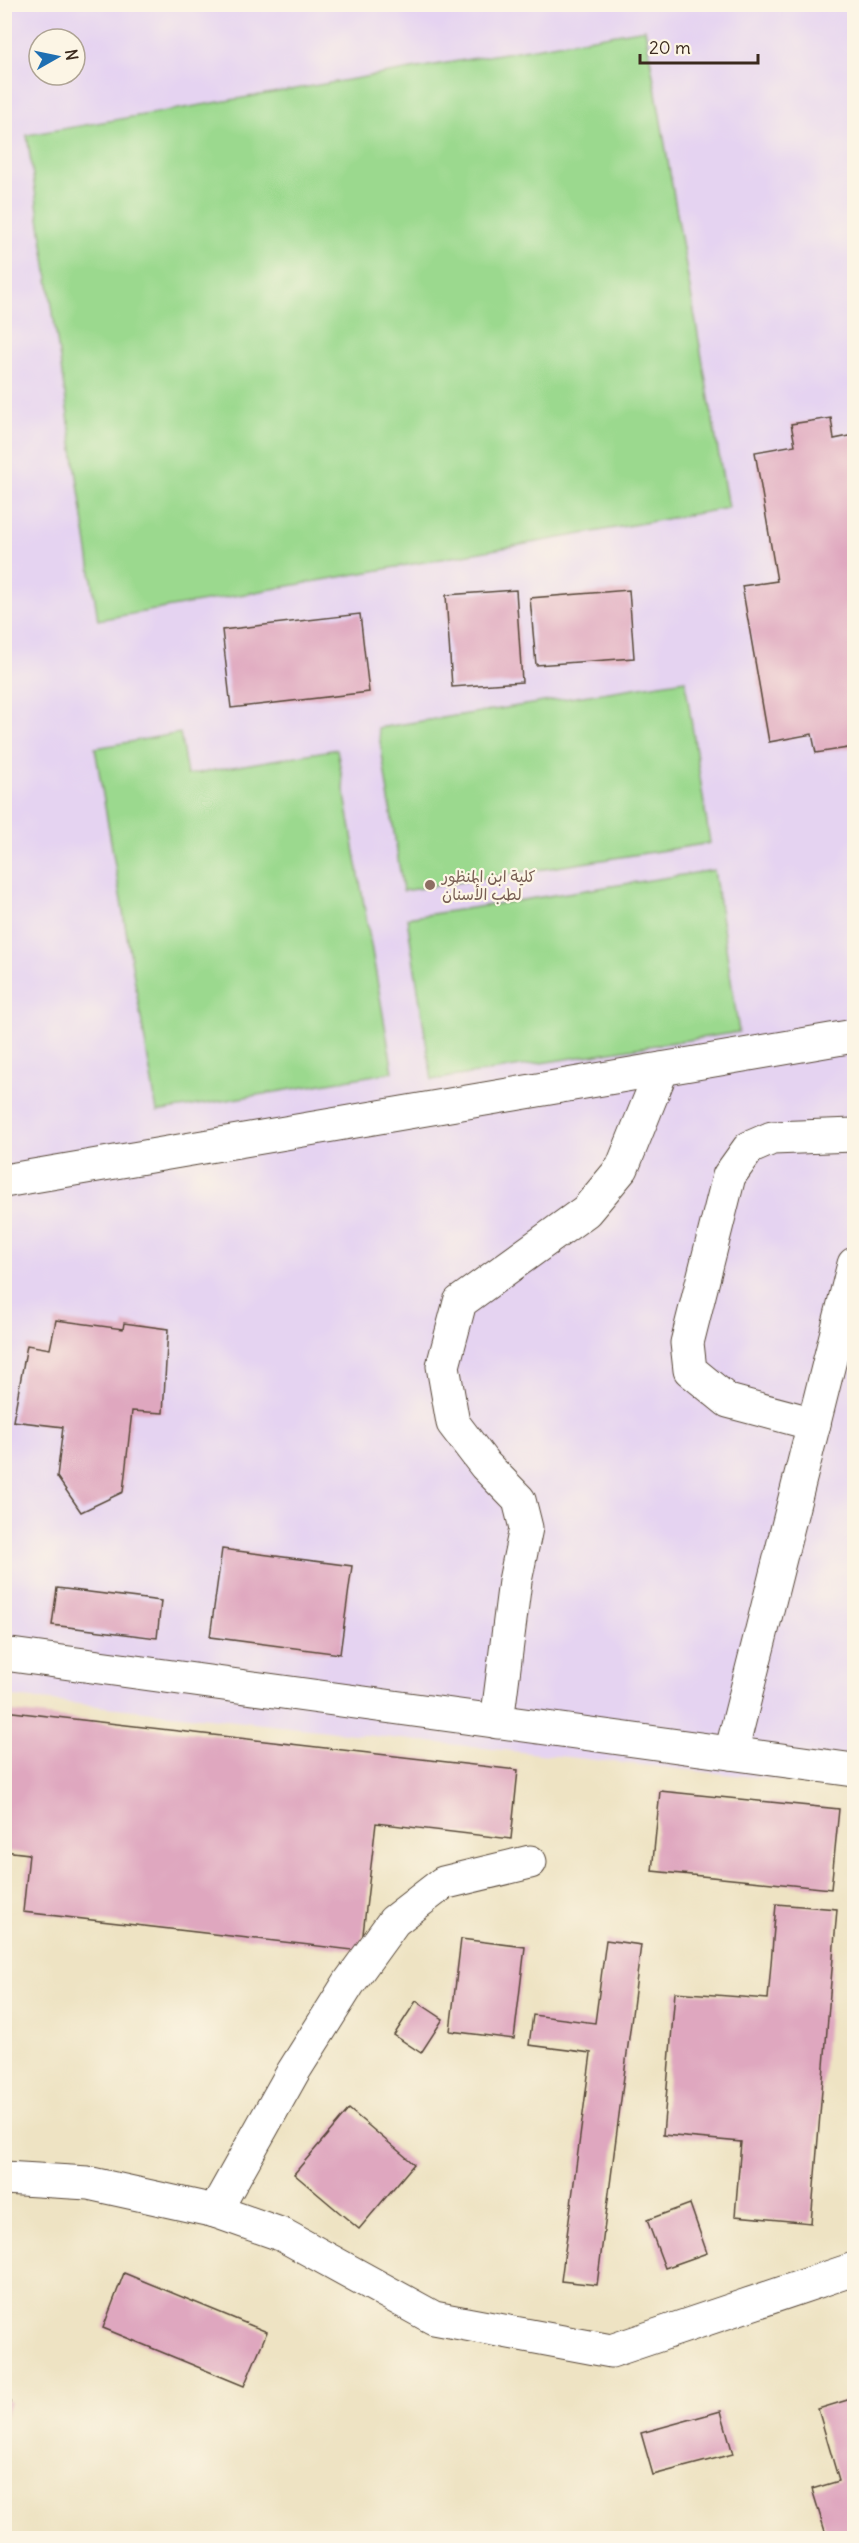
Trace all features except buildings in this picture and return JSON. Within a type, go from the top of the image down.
[{"type":"street","points":[[4,1181],[855,1036]]},
{"type":"street","points":[[497,1722],[515,1581],[526,1528],[519,1500],[485,1465],[453,1423],[443,1366],[460,1302],[586,1211],[622,1168],[662,1069]]},
{"type":"street","points":[[814,1424],[728,1401],[690,1370],[687,1343],[729,1176],[749,1148],[772,1138],[855,1135]]},
{"type":"street","points":[[731,1753],[855,1264]]},
{"type":"street","points":[[4,1654],[855,1770]]},
{"type":"street","points":[[215,2211],[293,2072],[349,1983],[394,1921],[443,1883],[530,1862]]},
{"type":"street","points":[[4,2178],[88,2184],[215,2211],[283,2235],[434,2318],[611,2351],[855,2269]]},
{"type":"shaded area","name":"كلية ابن المنظور لطب الأسنان","points":[[5,5],[854,5],[854,1788],[5,1696]]},
{"type":"green space","points":[[645,29],[728,508],[98,620],[27,135]]},
{"type":"green space","points":[[685,680],[710,843],[403,891],[378,728]]},
{"type":"green space","points":[[180,733],[187,775],[337,749],[393,1072],[157,1112],[95,748]]},
{"type":"green space","points":[[714,870],[739,1032],[432,1080],[407,918]]},
{"type":"place","name":"كلية ابن المنظور لطب الأسنان","points":[[430,885]]}]
